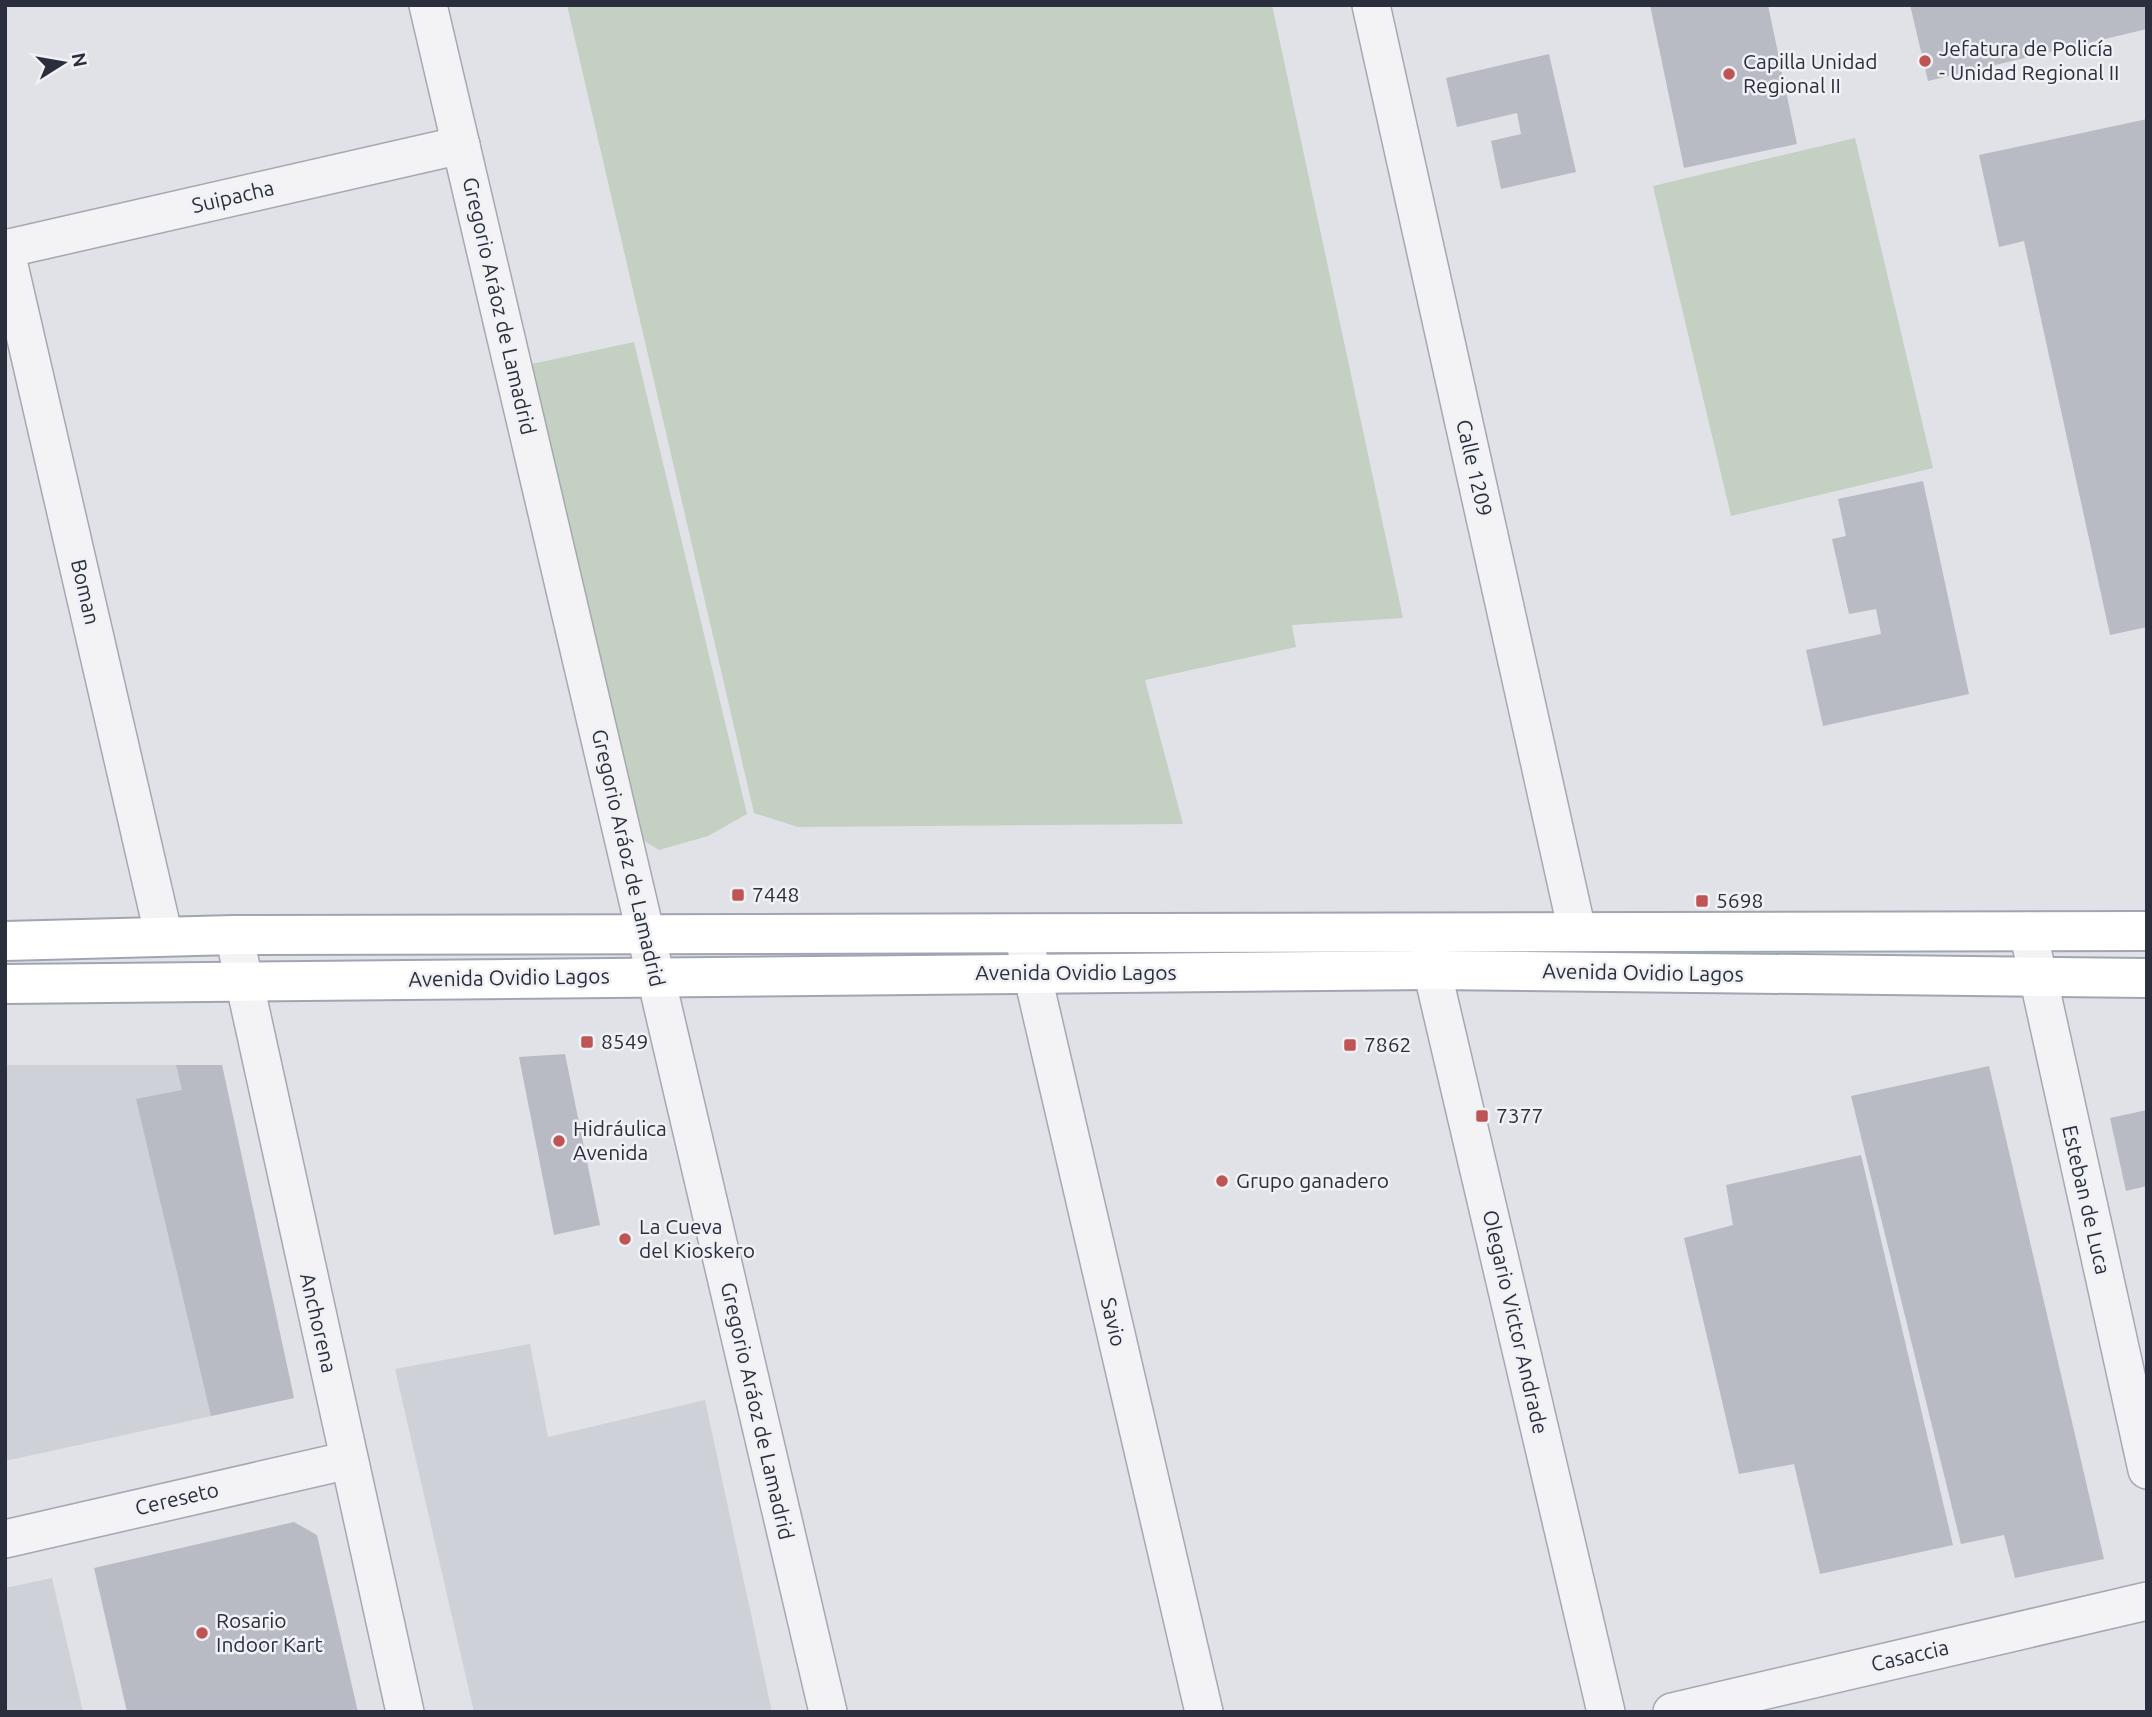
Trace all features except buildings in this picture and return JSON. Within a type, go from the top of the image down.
[{"type":"main road","name":"Avenida Ovidio Lagos","points":[[5,941],[234,935],[646,933],[2147,931]]},
{"type":"main road","name":"Avenida Ovidio Lagos","points":[[5,984],[1432,970],[2147,978]]},
{"type":"street","name":"Gregorio Aráoz de Lamadrid","points":[[428,5],[828,1712]]},
{"type":"street","name":"Calle 1209","points":[[1371,5],[1577,931]]},
{"type":"street","name":"Suipacha","points":[[5,249],[461,145]]},
{"type":"street","name":"Boman","points":[[5,249],[164,937]]},
{"type":"street","name":"Esteban de Luca","points":[[2028,930],[2035,977],[2147,1470]]},
{"type":"street","name":"Olegario Victor Andrade","points":[[1428,931],[1432,970],[1606,1712]]},
{"type":"street","name":"Savio","points":[[1022,932],[1204,1712]]},
{"type":"street","name":"Anchorena","points":[[234,935],[405,1712]]},
{"type":"street","name":"Cereseto","points":[[5,1539],[349,1460]]},
{"type":"street","name":"Casaccia","points":[[1672,1712],[2147,1601]]},
{"type":"shaded area","points":[[5,1065],[222,1065],[294,1398],[5,1461]]},
{"type":"shaded area","points":[[530,1344],[548,1437],[705,1400],[772,1712],[474,1712],[395,1369]]},
{"type":"shaded area","points":[[52,1578],[83,1712],[5,1712],[5,1588]]},
{"type":"green space","points":[[567,5],[1272,5],[1403,618],[1292,625],[1296,647],[1145,680],[1183,824],[798,827],[754,813]]},
{"type":"green space","points":[[1855,138],[1933,468],[1731,516],[1653,186]]},
{"type":"green space","points":[[634,342],[747,814],[708,836],[659,850],[638,837],[527,365]]},
{"type":"place","name":"Jefatura de Policía - Unidad Regional II","points":[[1925,61]]},
{"type":"place","name":"Capilla Unidad Regional II","points":[[1729,74]]},
{"type":"place","name":"7448","points":[[738,895]]},
{"type":"place","name":"5698","points":[[1702,901]]},
{"type":"place","name":"8549","points":[[587,1042]]},
{"type":"place","name":"7862","points":[[1350,1045]]},
{"type":"place","name":"7377","points":[[1482,1116]]},
{"type":"place","name":"Hidráulica Avenida","points":[[559,1141]]},
{"type":"place","name":"Grupo ganadero","points":[[1222,1181]]},
{"type":"place","name":"La Cueva del Kioskero","points":[[625,1239]]},
{"type":"place","name":"Rosario Indoor Kart","points":[[202,1633]]}]
